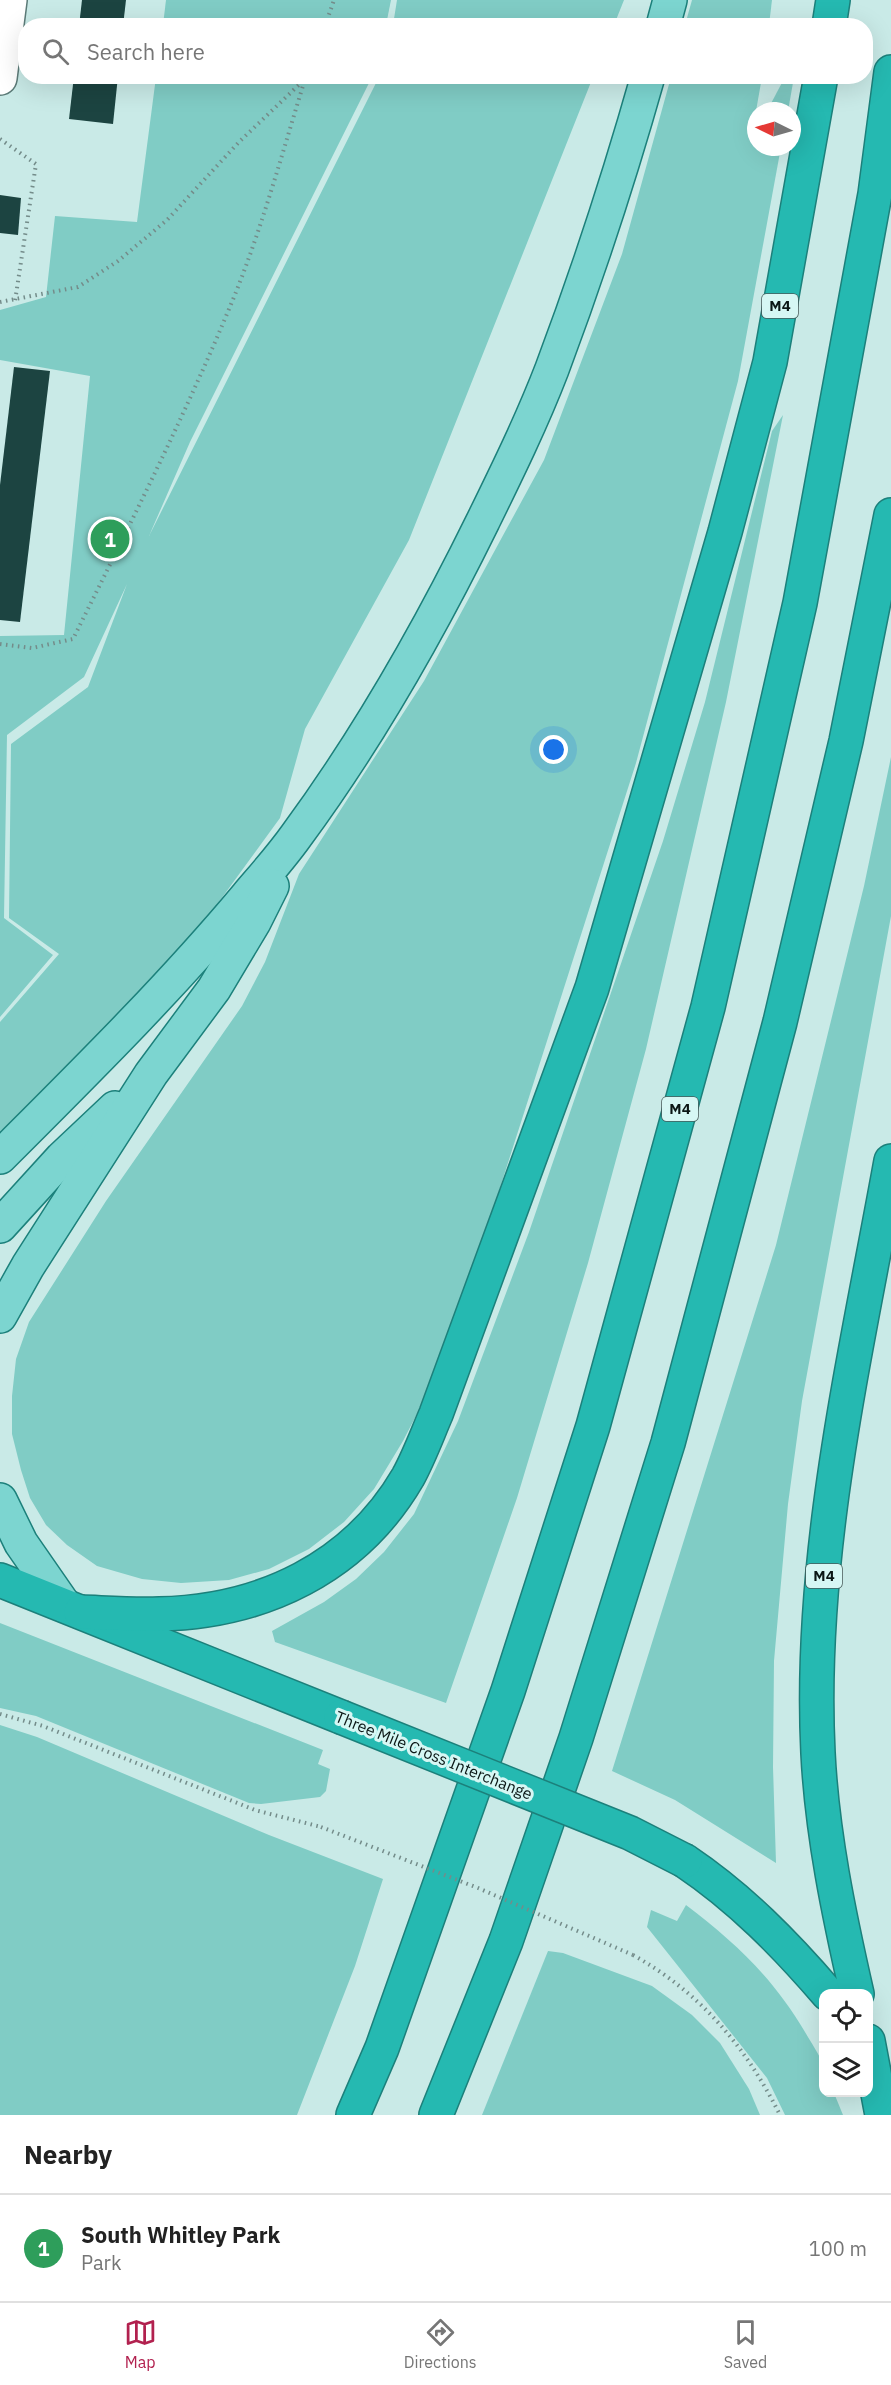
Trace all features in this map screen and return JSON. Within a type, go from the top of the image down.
[{"type":"highway","points":[[830,18],[833,0]]},
{"type":"highway","name":"M4","points":[[353,2115],[382,2048],[500,1713],[579,1470],[708,1007],[801,603],[875,194],[891,72]]},
{"type":"highway","name":"M4","points":[[72,1609],[159,1614],[200,1610],[266,1596],[295,1585],[353,1544],[384,1511],[408,1477],[441,1403],[592,988],[725,532],[770,362],[819,84]]},
{"type":"highway","points":[[436,2115],[506,1941],[576,1738],[668,1443],[780,1022],[846,741],[891,515]]},
{"type":"highway","name":"M4","points":[[856,1989],[834,1884],[821,1794],[817,1681],[824,1568],[836,1464],[854,1354],[891,1161]]},
{"type":"highway","name":"Three Mile Cross Interchange","points":[[0,1580],[630,1833],[685,1861],[726,1891],[769,1929],[823,1989]]},
{"type":"highway","points":[[869,2043],[891,2088]]},
{"type":"highway","points":[[869,2043],[882,2115]]},
{"type":"main road","points":[[665,18],[670,0]]},
{"type":"main road","points":[[0,1157],[152,1005],[295,838],[352,756],[408,666],[459,571],[502,483],[550,372],[594,255],[646,84]]},
{"type":"main road","points":[[0,1316],[28,1266],[151,1074],[214,989],[254,922],[295,838]]},
{"type":"main road","points":[[0,1226],[62,1158],[151,1074]]},
{"type":"main road","points":[[0,1500],[21,1543],[72,1609]]},
{"type":"street","points":[[0,78],[10,0]]},
{"type":"path","points":[[328,18],[334,0]]},
{"type":"path","points":[[0,302],[15,301],[78,287],[118,261],[167,220],[238,142],[299,84]]},
{"type":"path","points":[[0,644],[32,648],[74,639],[185,410],[235,295],[280,168],[304,84]]},
{"type":"path","points":[[0,139],[36,164],[15,301]]},
{"type":"path","points":[[0,1714],[43,1726],[255,1810],[321,1827],[478,1888],[633,1955],[652,1966],[717,2019],[738,2043],[780,2115]]},
{"type":"shaded area","points":[[166,0],[391,0],[387,18],[164,18]]},
{"type":"shaded area","points":[[397,0],[624,0],[617,18],[394,18]]},
{"type":"shaded area","points":[[692,0],[772,0],[770,18],[687,18]]},
{"type":"shaded area","points":[[155,84],[369,84],[190,442],[149,536],[375,84],[590,84],[409,540],[305,729],[280,818],[202,925],[128,1013],[0,1137],[0,1022],[59,954],[9,918],[11,744],[88,687],[127,584],[84,677],[7,735],[4,918],[53,955],[0,1017],[0,636],[64,635],[90,376],[0,360],[0,310],[46,297],[55,216],[137,222]]},
{"type":"shaded area","points":[[669,84],[761,84],[758,102],[747,102],[747,156],[779,156],[738,381],[636,763],[489,1222],[434,1381],[403,1441],[374,1489],[344,1522],[309,1549],[269,1569],[229,1580],[181,1583],[142,1579],[97,1566],[67,1545],[46,1525],[30,1498],[21,1470],[12,1434],[12,1396],[16,1359],[29,1322],[106,1201],[242,1006],[265,962],[299,874],[424,681],[544,460],[622,254]]},
{"type":"shaded area","points":[[781,84],[793,84],[790,102],[772,102]]},
{"type":"shaded area","points":[[783,415],[726,702],[646,1049],[588,1263],[517,1498],[446,1703],[275,1642],[272,1631],[324,1602],[356,1579],[384,1552],[414,1514],[458,1421],[529,1232],[663,841],[705,702],[772,431]]},
{"type":"shaded area","points":[[891,757],[891,916],[802,1401],[788,1504],[774,1661],[773,1767],[776,1863],[675,1800],[612,1771],[776,1245],[864,886]]},
{"type":"shaded area","points":[[0,1623],[323,1750],[318,1764],[330,1769],[326,1791],[320,1797],[261,1804],[249,1803],[36,1716],[0,1708]]},
{"type":"shaded area","points":[[0,1725],[37,1737],[269,1835],[383,1879],[355,1966],[297,2115],[0,2115]]},
{"type":"shaded area","points":[[686,1905],[721,1933],[766,1978],[793,2013],[819,2056],[819,2097],[836,2097],[843,2115],[785,2115],[767,2078],[647,1927],[651,1910],[677,1921]]},
{"type":"shaded area","points":[[548,1951],[563,1953],[652,1986],[692,2015],[720,2043],[749,2089],[760,2115],[482,2115]]},
{"type":"building","points":[[82,0],[126,0],[124,18],[80,18]]},
{"type":"building","points":[[73,84],[117,84],[113,124],[69,119]]},
{"type":"building","points":[[0,195],[21,198],[18,235],[0,233]]},
{"type":"building","points":[[14,367],[50,371],[20,622],[0,620],[0,485]]},
{"type":"place","name":"South Whitley Park","points":[[110,539]]}]
